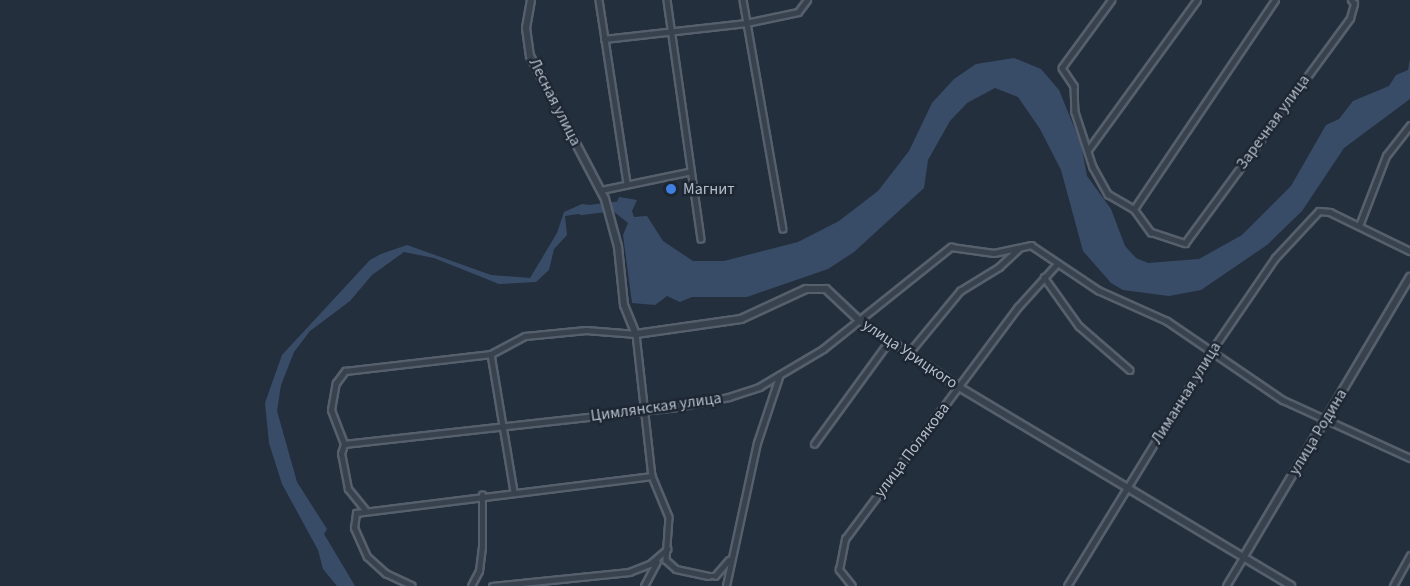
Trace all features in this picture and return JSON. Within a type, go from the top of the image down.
[{"type":"street","name":"Лесная улица","points":[[531,0],[526,28],[530,56],[605,199],[610,213],[624,306],[636,334]]},
{"type":"street","points":[[599,0],[627,183]]},
{"type":"street","points":[[667,0],[688,172],[701,239]]},
{"type":"street","points":[[743,0],[783,228]]},
{"type":"street","points":[[604,39],[746,23],[798,12],[807,0]]},
{"type":"street","points":[[1112,0],[1062,68],[1074,86],[1074,112],[1108,194],[1134,209],[1275,0]]},
{"type":"street","points":[[1088,150],[1197,0]]},
{"type":"street","name":"Заречная улица","points":[[1134,209],[1145,229],[1168,240],[1185,243],[1350,18],[1354,4],[1351,0]]},
{"type":"street","points":[[1410,125],[1386,156],[1359,226],[1410,251]]},
{"type":"street","points":[[601,190],[688,172]]},
{"type":"street","name":"Лиманная улица","points":[[1067,586],[1210,353],[1275,258],[1318,211],[1330,212],[1359,226]]},
{"type":"street","name":"Цимлянская улица","points":[[344,444],[729,397],[779,376],[860,321],[951,247],[994,253],[1036,246],[1057,264]]},
{"type":"street","points":[[908,354],[960,291],[999,267],[1018,249]]},
{"type":"street","points":[[1057,264],[1098,290],[1167,321],[1210,353],[1324,422],[1336,422],[1410,458]]},
{"type":"street","name":"улица Полякова","points":[[852,586],[839,570],[845,539],[959,387],[1044,277],[1057,264]]},
{"type":"street","points":[[1044,277],[1079,326],[1130,369]]},
{"type":"street","name":"улица Родина","points":[[1226,586],[1410,278]]},
{"type":"street","name":"улица Урицкого","points":[[636,334],[741,319],[814,287],[828,290],[860,321],[959,387],[1125,490],[1291,586]]},
{"type":"street","points":[[365,510],[348,489],[340,454],[344,444],[334,418],[332,397],[345,371],[357,366],[491,354],[525,336],[586,330],[636,334],[652,476],[669,517],[667,549],[669,565],[715,576],[729,560]]},
{"type":"street","points":[[814,444],[889,341]]},
{"type":"street","points":[[491,354],[505,426],[514,491]]},
{"type":"street","points":[[726,586],[729,560],[763,420],[779,376]]},
{"type":"street","points":[[412,586],[386,574],[362,548],[353,522],[357,513],[365,510],[482,495],[652,476]]},
{"type":"street","points":[[471,586],[479,571],[482,548],[482,495]]},
{"type":"street","points":[[644,586],[658,559],[667,549]]},
{"type":"street","points":[[1393,586],[1410,555]]},
{"type":"street","points":[[492,586],[604,576],[641,569],[658,559]]},
{"type":"water","points":[[1014,58],[1041,69],[1059,90],[1081,144],[1087,176],[1111,209],[1125,246],[1136,258],[1148,263],[1199,259],[1242,235],[1291,186],[1326,125],[1339,119],[1353,101],[1389,86],[1396,75],[1408,70],[1410,59],[1410,99],[1344,148],[1302,211],[1267,245],[1201,290],[1169,296],[1123,290],[1111,283],[1083,251],[1061,170],[1040,129],[1018,97],[995,88],[967,103],[950,121],[928,160],[924,188],[854,252],[828,269],[747,297],[692,297],[680,302],[667,296],[655,305],[632,303],[623,235],[628,223],[613,211],[619,197],[637,200],[632,211],[634,217],[647,216],[663,241],[693,261],[724,261],[798,242],[839,221],[878,191],[909,151],[932,103],[954,79],[976,64]]},
{"type":"water","points":[[582,204],[591,205],[591,212],[565,216],[567,235],[554,249],[549,270],[536,282],[499,284],[434,258],[404,252],[372,275],[350,301],[310,331],[294,352],[281,385],[277,411],[297,482],[327,529],[324,534],[355,586],[337,586],[323,569],[318,550],[282,484],[269,443],[265,403],[282,355],[370,260],[381,254],[407,245],[491,275],[530,278],[557,233],[564,212]]},
{"type":"waterway","points":[[581,210],[622,205]]},
{"type":"place","name":"Магнит","points":[[671,189]]}]
